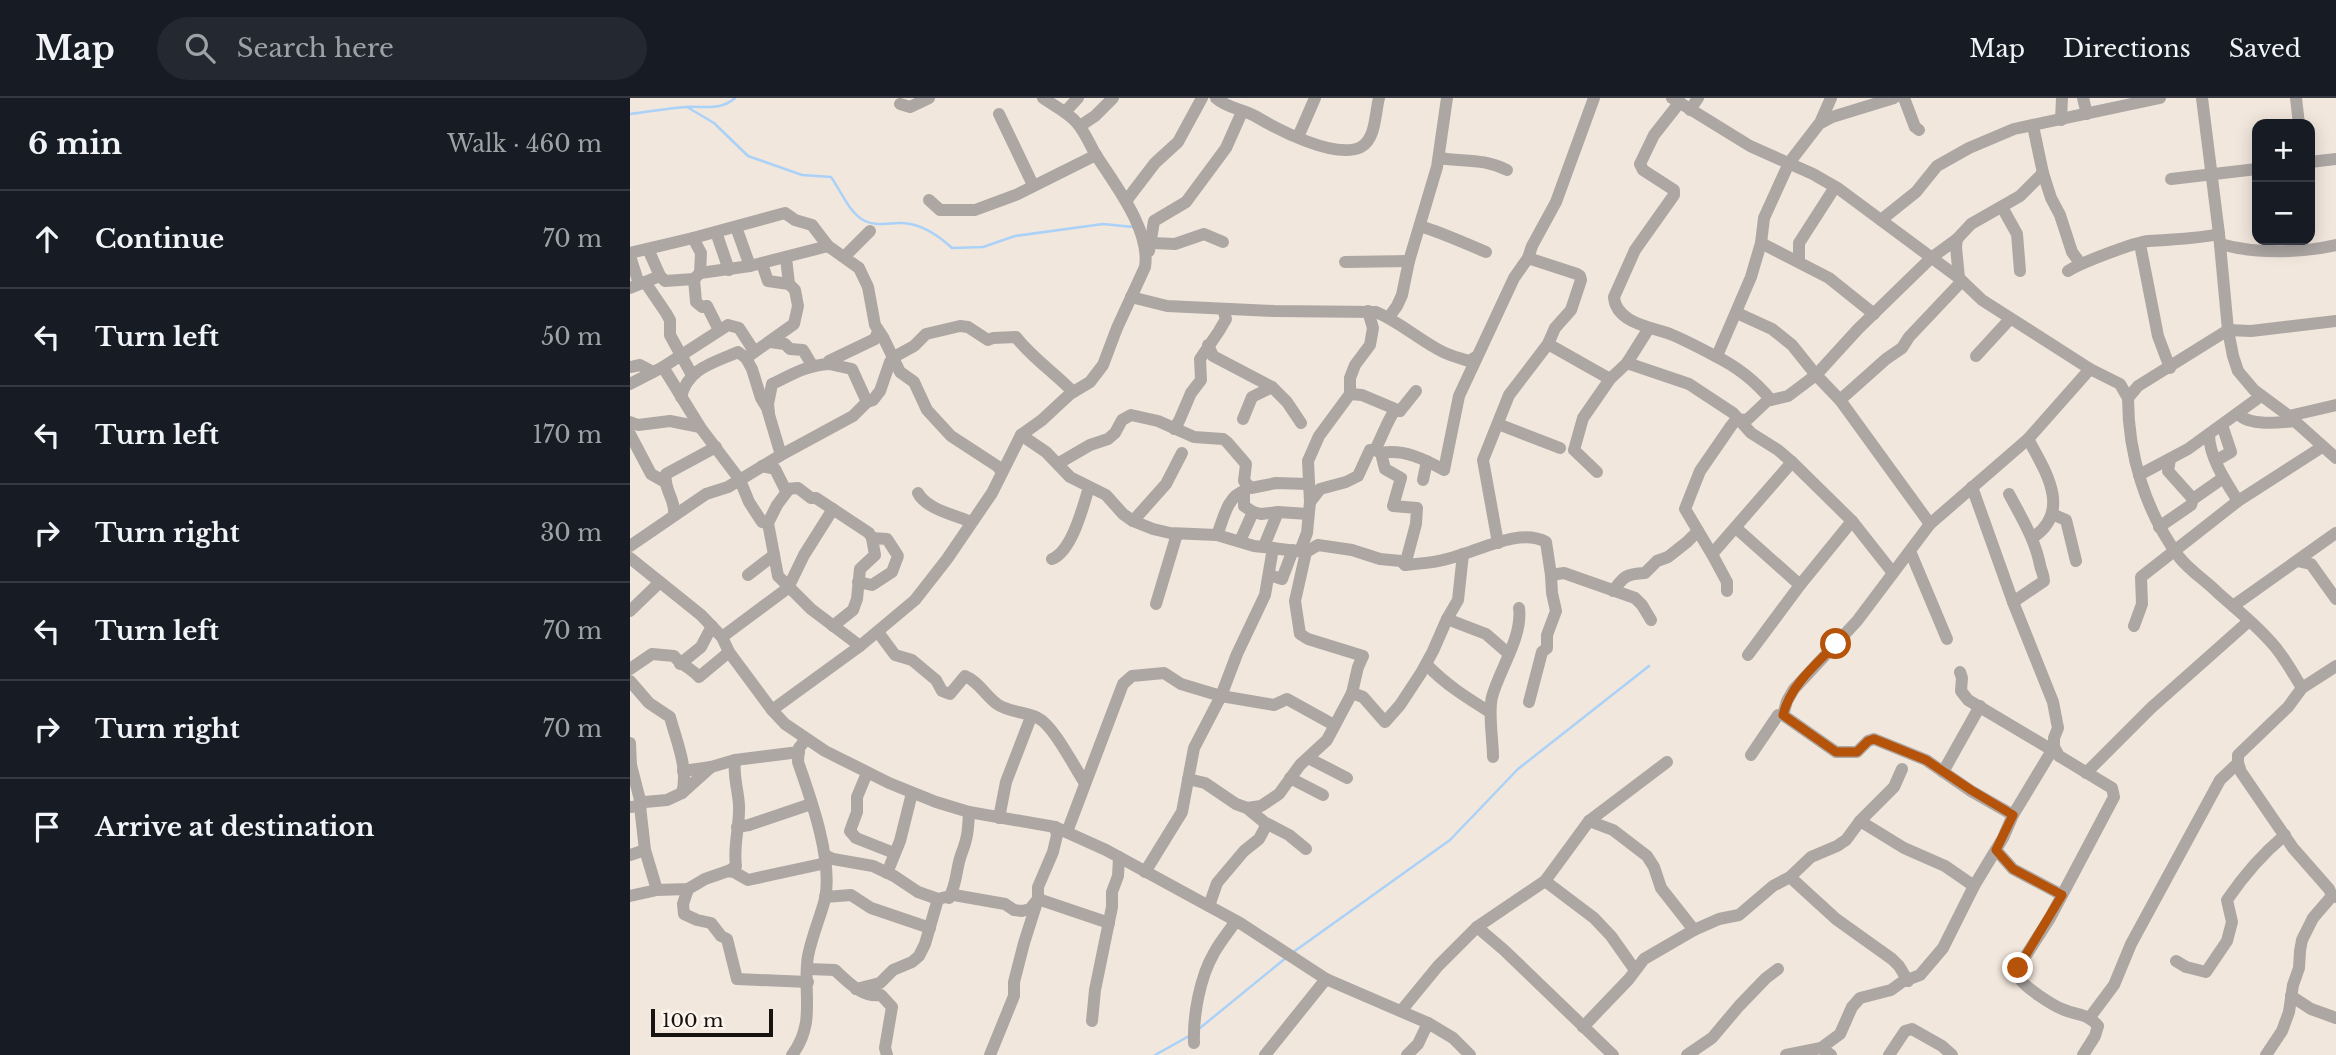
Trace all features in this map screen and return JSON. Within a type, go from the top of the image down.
[{"type":"street","points":[[900,104],[910,107],[929,98]]},
{"type":"street","points":[[1042,98],[1065,112],[1080,126],[1126,201],[1147,256]]},
{"type":"street","points":[[1065,112],[1078,98]]},
{"type":"street","points":[[1080,126],[1113,98]]},
{"type":"street","points":[[1126,201],[1155,163],[1178,142],[1202,98]]},
{"type":"street","points":[[1216,98],[1221,103],[1297,137],[1345,152],[1362,147],[1369,139],[1379,98]]},
{"type":"street","points":[[1297,137],[1315,98]]},
{"type":"street","points":[[1389,317],[1402,295],[1409,261],[1439,158],[1447,98]]},
{"type":"street","points":[[1309,508],[1320,489],[1357,476],[1370,450],[1393,451],[1427,461],[1444,470],[1459,396],[1514,278],[1528,258],[1556,202],[1594,98]]},
{"type":"street","points":[[1698,98],[1680,103],[1654,135],[1640,164],[1643,170],[1674,190],[1674,195],[1635,250],[1614,298],[1618,310],[1632,320],[1671,334],[1717,356],[1739,370],[1771,400]]},
{"type":"street","points":[[1717,356],[1737,313],[1761,243],[1763,218],[1789,163],[1819,124],[1831,98]]},
{"type":"street","points":[[1819,124],[1832,117],[1894,98]]},
{"type":"street","points":[[1904,98],[1919,131]]},
{"type":"street","points":[[2061,120],[2062,98]]},
{"type":"street","points":[[2083,98],[2087,114]]},
{"type":"street","points":[[1881,220],[1916,192],[1937,166],[1980,144],[2014,130],[2160,98]]},
{"type":"street","points":[[2202,98],[2220,239],[2228,330],[2238,371],[2261,396],[2336,458]]},
{"type":"street","points":[[2296,98],[2298,119]]},
{"type":"street","points":[[1680,103],[1750,146],[1813,174],[1835,187],[1961,279],[1982,300],[2090,369],[2120,384],[2128,398],[2138,475],[2159,527],[2184,561],[2269,639],[2302,688]]},
{"type":"street","points":[[772,710],[860,646],[915,600],[992,493],[1021,435],[1073,392],[1090,382],[1103,365],[1145,267],[1152,243],[1154,220],[1186,202],[1226,148],[1242,112]]},
{"type":"street","points":[[999,114],[1033,186]]},
{"type":"street","points":[[2033,126],[2043,173],[2072,252],[2080,263]]},
{"type":"street","points":[[929,200],[940,210],[965,212],[1018,194],[1096,155]]},
{"type":"street","points":[[1439,158],[1455,161],[1482,160],[1507,170]]},
{"type":"street","points":[[2315,161],[2336,159]]},
{"type":"street","points":[[2171,180],[2252,170]]},
{"type":"street","points":[[1727,591],[1727,582],[1685,509],[1700,471],[1731,426],[1735,421],[1748,419],[1761,405],[1788,396],[1816,375],[1931,258],[1958,239],[1971,224],[2029,189],[2043,173]]},
{"type":"street","points":[[1800,261],[1799,243],[1835,187]]},
{"type":"street","points":[[2001,207],[2017,234],[2020,271]]},
{"type":"street","points":[[692,375],[670,335],[670,320],[638,284],[631,259],[648,249],[785,213],[794,220],[812,225],[828,246],[859,268],[868,287],[872,317],[900,372],[914,382],[927,410],[945,430],[1002,472]]},
{"type":"street","points":[[1420,226],[1449,235],[1486,252]]},
{"type":"street","points":[[736,227],[756,265],[768,281],[789,284]]},
{"type":"street","points":[[844,257],[870,231]]},
{"type":"street","points":[[716,232],[729,270]]},
{"type":"street","points":[[1152,243],[1175,244],[1204,234],[1223,242]]},
{"type":"street","points":[[693,238],[701,253],[696,302],[702,307],[707,306],[719,330]]},
{"type":"street","points":[[1958,239],[1956,247],[1961,279]]},
{"type":"street","points":[[2068,271],[2080,263],[2149,241],[2220,239],[2232,247],[2280,251],[2336,245]]},
{"type":"street","points":[[1761,243],[1829,278],[1874,314]]},
{"type":"street","points":[[2140,244],[2158,336],[2170,368]]},
{"type":"street","points":[[648,249],[665,281],[756,265],[828,246]]},
{"type":"street","points":[[681,397],[684,384],[692,375],[738,352],[750,354],[794,324],[797,296],[789,284],[786,258]]},
{"type":"street","points":[[1498,543],[1483,460],[1509,395],[1548,344],[1555,328],[1571,310],[1581,280],[1580,276],[1528,258]]},
{"type":"street","points":[[1345,262],[1409,261]]},
{"type":"street","points":[[638,284],[660,276]]},
{"type":"street","points":[[1840,400],[1902,348],[1961,279]]},
{"type":"street","points":[[1131,297],[1167,306],[1368,311],[1389,317],[1444,352],[1469,361],[1476,357]]},
{"type":"street","points":[[1174,429],[1191,393],[1201,380],[1200,359],[1226,319],[1224,312],[1230,309]]},
{"type":"street","points":[[1269,575],[1282,579],[1300,551],[1307,533],[1308,461],[1315,444],[1349,394],[1350,378],[1355,365],[1370,345],[1373,328],[1368,311]]},
{"type":"street","points":[[1737,313],[1784,337],[1840,400],[1930,524]]},
{"type":"street","points":[[1976,356],[2010,319]]},
{"type":"street","points":[[2128,398],[2138,386],[2228,330],[2251,331],[2336,321]]},
{"type":"street","points":[[630,384],[719,330],[735,325],[739,328],[750,354],[781,455]]},
{"type":"street","points":[[631,540],[706,494],[740,480],[852,416],[873,400],[894,357],[934,331],[968,327],[988,340],[1016,337],[1030,355],[1073,392]]},
{"type":"street","points":[[1597,472],[1574,450],[1583,418],[1610,379],[1627,363],[1649,328]]},
{"type":"street","points":[[829,365],[829,361],[875,339],[878,331]]},
{"type":"street","points":[[770,342],[803,350],[812,365]]},
{"type":"street","points":[[1548,344],[1610,379]]},
{"type":"street","points":[[1208,345],[1213,356],[1272,387],[1287,402],[1301,423]]},
{"type":"street","points":[[1627,363],[1689,384],[1733,413],[1751,433],[1779,450],[1852,521],[1894,573]]},
{"type":"street","points":[[630,367],[640,365],[658,369],[740,480],[749,502],[762,522],[768,523]]},
{"type":"street","points":[[769,413],[772,384],[812,365],[852,369],[867,402]]},
{"type":"street","points":[[1783,715],[1794,689],[1857,621],[1930,524],[2028,439],[2090,369]]},
{"type":"street","points":[[1243,419],[1252,397],[1272,387]]},
{"type":"street","points":[[1400,411],[1416,391]]},
{"type":"street","points":[[1349,394],[1362,395],[1400,411]]},
{"type":"street","points":[[2138,475],[2171,460],[2261,396]]},
{"type":"street","points":[[2238,414],[2243,419],[2273,424],[2336,405]]},
{"type":"street","points":[[1400,411],[1395,410],[1391,415],[1378,452],[1385,469],[1401,478],[1393,506],[1417,508],[1416,524],[1405,565]]},
{"type":"street","points":[[1059,463],[1090,445],[1108,439],[1122,420],[1131,415],[1157,421],[1194,438],[1210,437],[1227,442],[1246,464],[1244,506],[1253,512],[1261,514],[1309,508]]},
{"type":"street","points":[[630,422],[638,425],[670,421],[700,427]]},
{"type":"street","points":[[1498,424],[1560,448]]},
{"type":"street","points":[[2217,460],[2231,452],[2222,425]]},
{"type":"street","points":[[630,434],[651,474],[665,482]]},
{"type":"street","points":[[1021,435],[1059,463],[1070,477],[1106,495],[1133,522],[1153,530],[1177,534],[1217,535],[1226,539],[1300,551],[1318,545],[1401,561],[1405,565]]},
{"type":"street","points":[[2209,435],[2209,445],[2223,478],[2238,501]]},
{"type":"street","points":[[2028,439],[2049,477],[2053,492],[2052,514],[2045,530],[2032,538]]},
{"type":"street","points":[[674,516],[674,500],[665,482],[666,474],[716,447]]},
{"type":"street","points":[[2134,626],[2142,604],[2141,577],[2238,501],[2322,447]]},
{"type":"street","points":[[1133,522],[1166,484],[1182,453]]},
{"type":"street","points":[[2171,460],[2168,471],[2193,499]]},
{"type":"street","points":[[1423,480],[1427,461]]},
{"type":"street","points":[[1712,554],[1792,462]]},
{"type":"street","points":[[762,466],[775,469],[785,489],[798,488],[869,533],[872,538],[875,555],[860,569],[853,610],[833,626]]},
{"type":"street","points":[[2159,527],[2223,478]]},
{"type":"street","points":[[1217,535],[1230,503],[1245,488],[1276,483],[1308,484]]},
{"type":"street","points":[[1052,559],[1060,555],[1070,538],[1089,487]]},
{"type":"street","points":[[1786,1055],[1826,1051],[1840,1034],[1852,1007],[1860,998],[1891,990],[1920,975],[1943,947],[2013,815],[2053,748],[2058,727],[2053,702],[2013,602],[1972,487]]},
{"type":"street","points":[[789,489],[768,523],[778,576],[811,609],[860,646]]},
{"type":"street","points":[[918,493],[920,498],[928,503],[971,522]]},
{"type":"street","points":[[2009,494],[2040,555],[2044,581],[2013,602]]},
{"type":"street","points":[[722,637],[788,588],[804,555],[833,509]]},
{"type":"street","points":[[1240,541],[1253,512]]},
{"type":"street","points":[[1145,872],[1182,812],[1194,748],[1221,696],[1265,595],[1269,575],[1269,547],[1278,512]]},
{"type":"street","points":[[2052,514],[2066,520],[2076,561]]},
{"type":"street","points":[[1748,655],[1852,521]]},
{"type":"street","points":[[1736,528],[1800,585]]},
{"type":"street","points":[[1613,591],[1621,579],[1629,574],[1645,573],[1698,531]]},
{"type":"street","points":[[2233,606],[2336,533]]},
{"type":"street","points":[[1156,604],[1177,534]]},
{"type":"street","points":[[1405,565],[1445,560],[1498,543],[1530,537],[1546,542],[1555,616],[1529,702]]},
{"type":"street","points":[[858,582],[872,585],[892,572],[898,556],[887,539],[872,538]]},
{"type":"street","points":[[1247,808],[1261,806],[1279,794],[1307,758],[1327,740],[1352,693],[1363,656],[1300,634],[1295,601],[1300,551]]},
{"type":"street","points":[[1910,551],[1947,639]]},
{"type":"street","points":[[1352,693],[1363,697],[1385,722],[1400,705],[1426,664],[1458,600],[1463,554]]},
{"type":"street","points":[[748,575],[774,555]]},
{"type":"street","points":[[630,558],[712,626],[772,710],[785,724],[806,739],[867,773],[912,793],[969,812],[1061,829],[1119,857],[1236,921],[1326,979],[1465,1040],[1470,1055]]},
{"type":"street","points":[[2297,561],[2311,564],[2336,599]]},
{"type":"street","points":[[1551,575],[1564,573],[1635,598],[1651,620]]},
{"type":"street","points":[[630,611],[660,582]]},
{"type":"street","points":[[1493,757],[1493,725],[1490,712],[1492,696],[1509,654],[1517,625],[1518,608]]},
{"type":"street","points":[[1447,619],[1486,634],[1509,654]]},
{"type":"street","points":[[2086,773],[2151,708],[2249,621]]},
{"type":"street","points":[[680,663],[701,647],[712,626]]},
{"type":"street","points":[[878,632],[895,655],[912,660],[936,680],[942,691],[950,694],[965,676],[978,683],[983,692],[1000,706],[1037,718],[1060,741],[1085,783]]},
{"type":"street","points":[[630,669],[652,654],[674,656],[699,677],[729,652]]},
{"type":"street","points":[[1426,664],[1461,695],[1490,712]]},
{"type":"street","points":[[2266,1055],[2283,1031],[2289,1012],[2300,968],[2302,940],[2313,918],[2334,897],[2293,848],[2241,772],[2238,755],[2288,707],[2302,688],[2336,666]]},
{"type":"street","points":[[1960,672],[1961,691],[1968,700],[2053,748],[2059,757],[2112,788],[2114,797],[2062,895],[2018,968],[2021,981],[2062,1009],[2091,1017],[2098,1026],[2095,1036],[2082,1055]]},
{"type":"street","points":[[990,1055],[1014,996],[1014,982],[1038,899],[1038,887],[1057,835],[1085,783],[1124,684],[1132,676],[1164,673],[1181,684],[1221,696],[1274,705],[1287,699],[1334,725]]},
{"type":"street","points":[[630,681],[649,703],[670,717],[680,750],[682,793]]},
{"type":"street","points":[[1943,772],[1980,706]]},
{"type":"street","points":[[1751,755],[1778,715],[1783,715],[1836,752],[1857,752],[1874,739],[1926,760],[2013,815]]},
{"type":"street","points":[[999,818],[1006,782],[1031,717]]},
{"type":"street","points":[[798,1053],[806,1029],[808,957],[825,897],[825,859],[798,762],[799,748],[806,739]]},
{"type":"street","points":[[630,743],[645,850],[657,890]]},
{"type":"street","points":[[683,771],[735,760],[799,752]]},
{"type":"street","points":[[1307,758],[1347,778]]},
{"type":"street","points":[[630,896],[657,890],[688,889],[736,866],[734,848],[739,807],[735,760]]},
{"type":"street","points":[[1401,1011],[1438,966],[1477,927],[1545,881],[1589,821],[1667,762]]},
{"type":"street","points":[[2091,1017],[2114,985],[2132,944],[2220,780],[2238,763]]},
{"type":"street","points":[[637,806],[667,800],[682,793],[711,767]]},
{"type":"street","points":[[1583,1027],[1629,979],[1644,959],[1694,930],[1719,919],[1739,915],[1773,886],[1790,877],[1811,857],[1846,840],[1860,821],[1894,787],[1902,769]]},
{"type":"street","points":[[867,773],[857,797],[857,812],[850,831],[856,838],[894,853]]},
{"type":"street","points":[[1290,778],[1323,794]]},
{"type":"street","points":[[1188,779],[1205,783],[1236,804],[1247,808],[1267,824],[1289,835],[1306,849]]},
{"type":"street","points":[[887,873],[900,841],[912,793]]},
{"type":"street","points":[[737,827],[811,804]]},
{"type":"street","points":[[856,989],[880,983],[893,970],[919,956],[943,899],[953,891],[961,853],[968,838],[969,812]]},
{"type":"street","points":[[1589,821],[1613,830],[1647,856],[1661,888],[1694,930]]},
{"type":"street","points":[[1860,821],[1904,848],[1944,866],[1974,886]]},
{"type":"street","points":[[1209,906],[1217,883],[1244,851],[1259,839],[1267,824]]},
{"type":"street","points":[[2176,961],[2186,967],[2206,972],[2227,941],[2232,922],[2227,901],[2242,877],[2285,835]]},
{"type":"street","points":[[630,855],[645,850]]},
{"type":"street","points":[[1996,850],[2013,869],[2062,895]]},
{"type":"street","points":[[1092,1021],[1119,857]]},
{"type":"street","points":[[729,871],[748,880],[825,859],[834,859],[873,866],[918,892],[943,899],[954,895],[1006,904],[1014,910],[1022,911],[1030,909],[1038,899]]},
{"type":"street","points":[[1790,877],[1836,919],[1892,959],[1908,981]]},
{"type":"street","points":[[1545,881],[1594,919],[1611,936],[1634,970]]},
{"type":"street","points":[[688,889],[683,904],[684,914],[712,923],[721,936],[727,939],[737,979],[808,976],[835,970],[856,989],[876,997],[881,995],[892,1007],[885,1048],[887,1055]]},
{"type":"street","points":[[825,897],[852,895],[871,908],[930,928]]},
{"type":"street","points":[[1038,899],[1109,923]]},
{"type":"street","points":[[1194,1043],[1195,1012],[1204,979],[1213,954],[1236,921]]},
{"type":"street","points":[[1477,927],[1613,1055]]},
{"type":"street","points":[[1687,1055],[1712,1038],[1739,1006],[1778,969]]},
{"type":"street","points":[[1265,1055],[1326,979]]},
{"type":"street","points":[[2291,996],[2311,1009],[2336,1018]]},
{"type":"street","points":[[1407,1055],[1418,1044],[1428,1023]]},
{"type":"street","points":[[1889,1055],[1905,1031],[1912,1029],[1952,1055]]},
{"type":"waterway","points":[[630,114],[718,106],[735,98]]},
{"type":"waterway","points":[[687,107],[714,123],[748,156],[802,175],[831,177],[850,207],[865,221],[874,224],[903,223],[917,226],[936,235],[952,248],[983,247],[1015,236],[1103,224],[1133,227]]},
{"type":"waterway","points":[[1292,953],[1450,840],[1518,769],[1649,666]]},
{"type":"waterway","points":[[1200,1028],[1287,957]]},
{"type":"waterway","points":[[1155,1055],[1189,1036]]},
{"type":"route","points":[[1836,644],[1794,689],[1783,715],[1836,752],[1857,752],[1874,739],[1926,760],[2013,815],[1996,850],[2013,869],[2062,895],[2018,968]]}]
